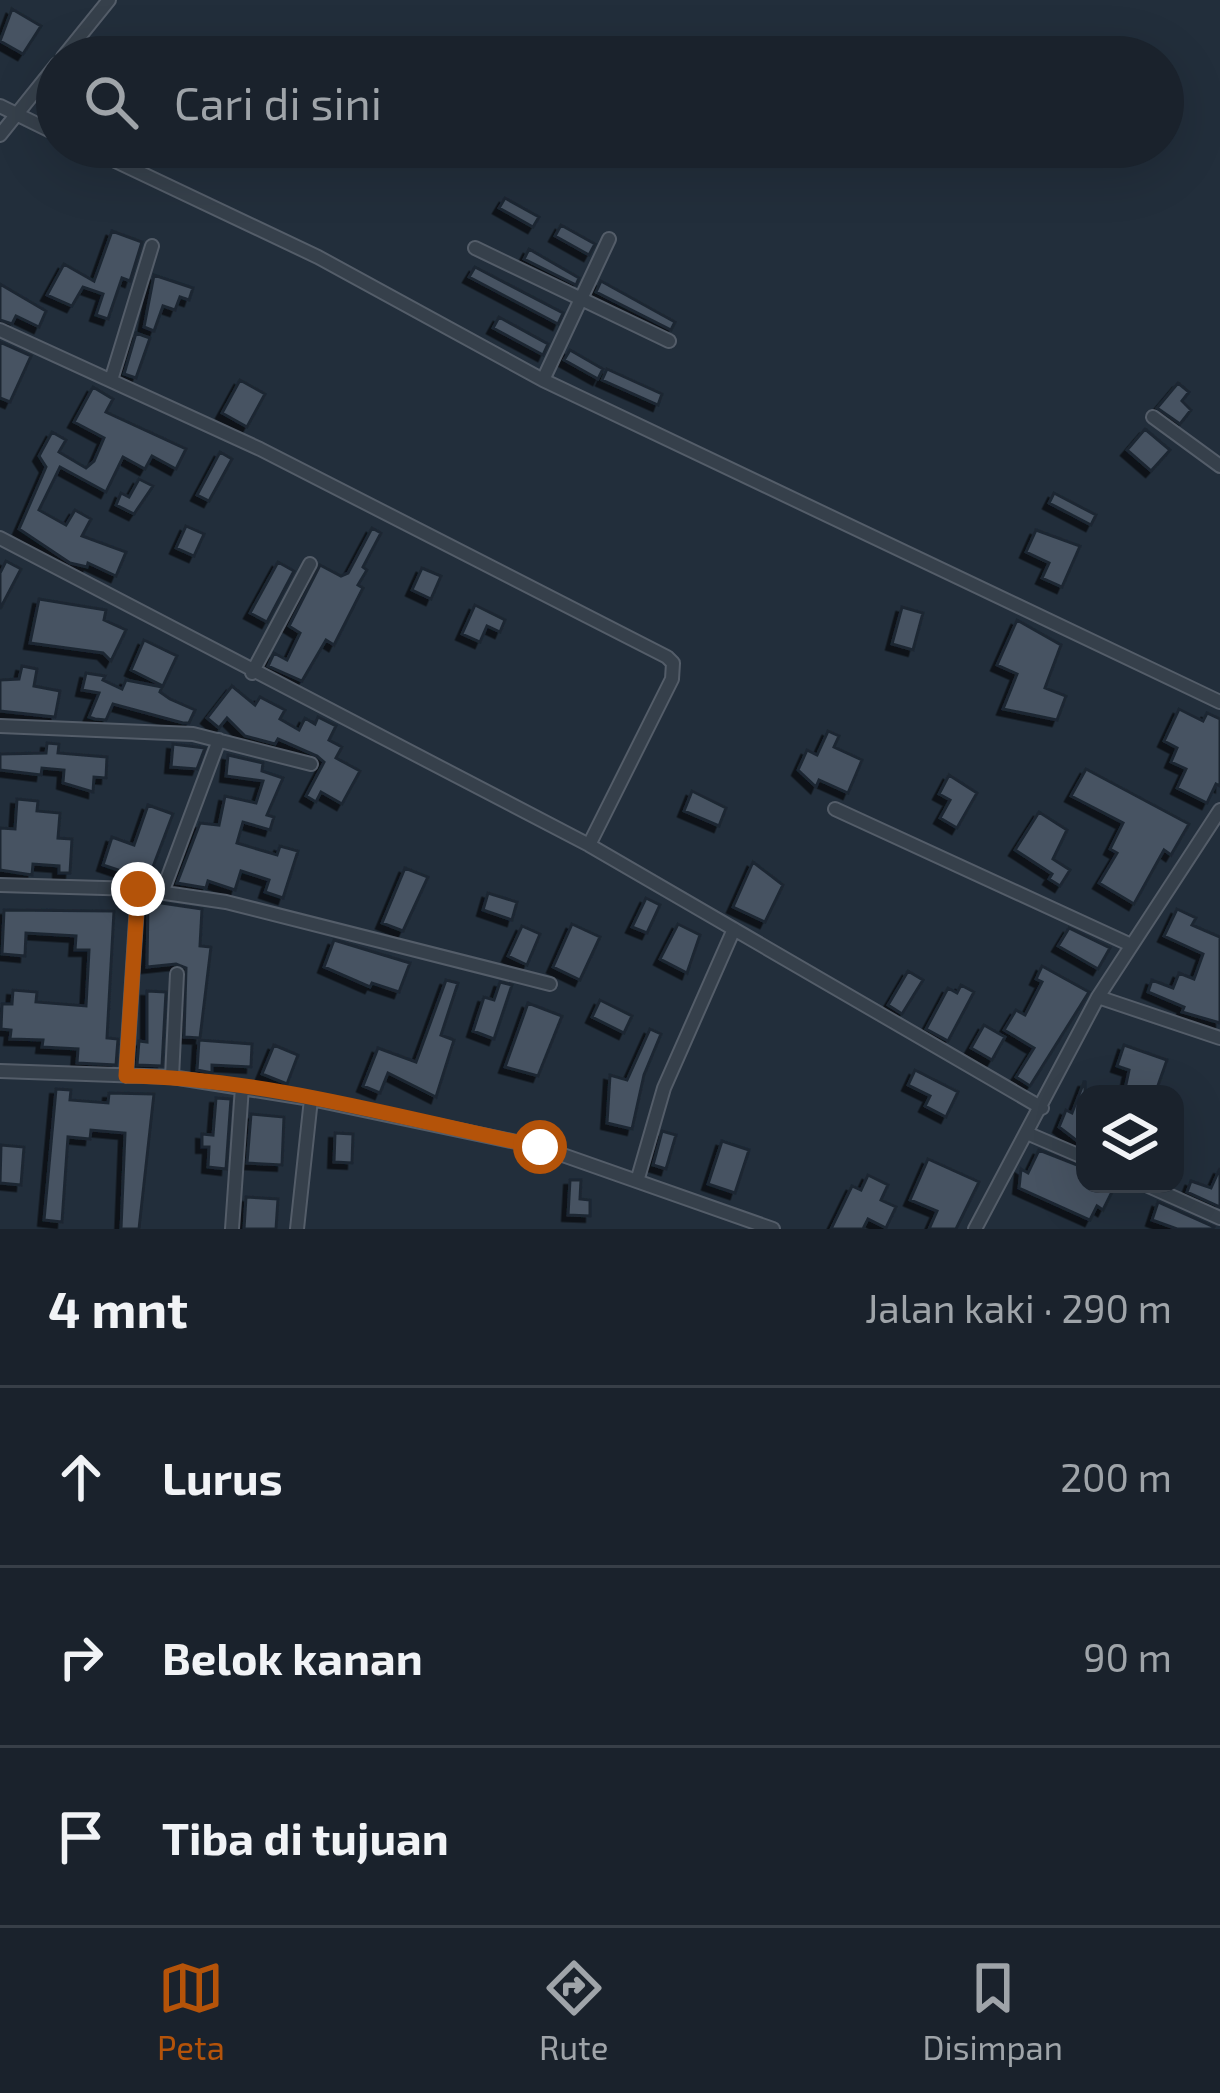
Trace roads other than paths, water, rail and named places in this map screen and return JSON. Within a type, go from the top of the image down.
[{"type":"street","points":[[80,36],[110,0]]},
{"type":"street","points":[[0,135],[36,89]]},
{"type":"street","points":[[0,106],[36,124]]},
{"type":"street","points":[[130,168],[318,257],[543,380],[1220,702]]},
{"type":"street","points":[[543,380],[609,239]]},
{"type":"street","points":[[112,377],[152,246]]},
{"type":"street","points":[[476,248],[669,341]]},
{"type":"street","points":[[0,330],[112,377],[667,657],[673,663],[672,679],[590,844]]},
{"type":"street","points":[[1153,416],[1220,466]]},
{"type":"street","points":[[0,538],[251,673],[590,844],[1042,1108]]},
{"type":"street","points":[[251,673],[310,563]]},
{"type":"street","points":[[0,726],[193,734],[311,764]]},
{"type":"street","points":[[162,893],[219,740]]},
{"type":"street","points":[[835,809],[1131,945]]},
{"type":"street","points":[[975,1229],[1098,997],[1220,810]]},
{"type":"street","points":[[0,884],[138,889],[226,902],[550,984]]},
{"type":"street","points":[[126,1076],[138,889]]},
{"type":"street","points":[[638,1178],[664,1088],[734,929]]},
{"type":"street","points":[[172,1077],[178,974]]},
{"type":"street","points":[[1098,997],[1220,1038]]},
{"type":"street","points":[[0,1071],[172,1077],[310,1099],[540,1147],[773,1229]]},
{"type":"street","points":[[232,1229],[242,1087]]},
{"type":"street","points":[[297,1229],[310,1099]]},
{"type":"street","points":[[1029,1134],[1076,1154]]},
{"type":"street","points":[[1164,1193],[1220,1218]]}]
